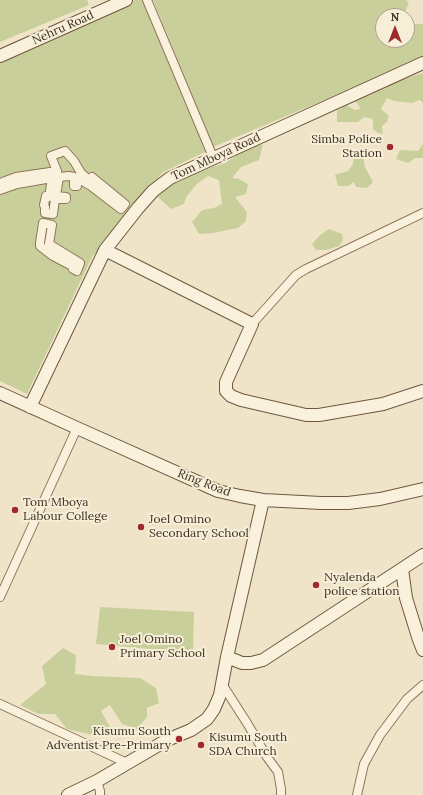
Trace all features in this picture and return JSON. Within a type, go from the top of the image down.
[{"type":"street","name":"Nehru Road","points":[[0,56],[126,0]]},
{"type":"street","points":[[146,0],[214,157]]},
{"type":"street","name":"Tom Mboya Road","points":[[30,407],[105,250],[153,191],[170,178],[214,157],[423,63]]},
{"type":"street","points":[[0,182],[16,177],[57,171],[51,156],[65,151],[81,173],[89,180],[92,176],[125,204],[121,209],[77,178],[77,186],[74,186],[74,177],[69,176],[59,177],[56,196],[66,197],[66,199],[55,199],[53,214],[45,213],[44,205],[46,196],[49,196],[52,178],[17,184],[0,190]]},
{"type":"street","points":[[423,213],[296,275],[252,324],[226,382],[226,391],[231,396],[241,400],[306,415],[319,415],[383,404],[423,391]]},
{"type":"street","points":[[43,223],[52,225],[49,244],[80,263],[77,271],[73,269],[74,267],[40,246],[43,223]]},
{"type":"street","points":[[105,250],[252,324]]},
{"type":"street","name":"Ring Road","points":[[0,393],[218,491],[240,496],[263,500],[348,503],[380,500],[423,489]]},
{"type":"street","points":[[0,597],[77,428]]},
{"type":"street","points":[[68,795],[101,790],[127,763],[167,740],[191,730],[207,719],[214,709],[220,694],[263,500]]},
{"type":"street","points":[[227,657],[242,663],[251,663],[263,660],[423,555]]},
{"type":"street","points":[[402,570],[406,598],[423,650]]},
{"type":"street","points":[[222,684],[267,757],[278,772],[280,778],[281,795]]},
{"type":"street","points":[[357,795],[364,764],[380,734],[407,699],[423,685]]},
{"type":"street","points":[[0,704],[127,763]]},
{"type":"green space","points":[[0,0],[87,0],[89,5],[0,42]]},
{"type":"green space","points":[[135,0],[143,0],[207,151],[163,172],[92,257],[27,394],[0,381],[0,57]]},
{"type":"green space","points":[[153,0],[405,0],[409,2],[407,8],[375,8],[375,48],[415,48],[415,24],[423,24],[423,56],[372,82],[367,82],[213,147]]},
{"type":"green space","points":[[423,73],[423,103],[420,100],[412,103],[394,101],[387,98],[381,109],[389,116],[387,122],[382,126],[383,134],[378,133],[373,129],[373,119],[364,117],[358,122],[337,122],[337,111],[346,105],[355,110],[361,109],[356,102],[353,101],[359,96],[368,96],[394,82]]},
{"type":"green space","points":[[254,144],[263,145],[259,160],[241,167],[232,178],[239,179],[248,184],[246,194],[235,197],[247,212],[246,221],[238,228],[199,234],[192,222],[202,210],[214,208],[222,204],[219,180],[208,176],[197,184],[186,197],[184,204],[171,209],[158,197],[165,186],[180,181],[192,173],[225,163]]},
{"type":"green space","points":[[423,144],[423,158],[415,158],[408,163],[396,159],[400,150],[418,151]]},
{"type":"green space","points":[[362,152],[365,167],[373,182],[367,188],[356,187],[354,182],[348,186],[338,186],[335,175],[348,171],[353,164],[354,153]]},
{"type":"green space","points":[[329,229],[342,234],[343,240],[339,246],[326,250],[316,250],[312,244],[319,236]]},
{"type":"green space","points":[[100,607],[194,612],[193,653],[96,644]]},
{"type":"green space","points":[[63,648],[76,655],[75,674],[140,678],[156,688],[159,703],[147,708],[147,717],[137,729],[122,724],[110,705],[101,711],[110,727],[101,737],[67,729],[55,714],[38,714],[20,705],[46,684],[42,666]]},
{"type":"place","name":"Simba Police Station","points":[[390,147]]},
{"type":"place","name":"Tom Mboya Labour College","points":[[15,510]]},
{"type":"place","name":"Joel Omino Secondary School","points":[[141,527]]},
{"type":"place","name":"Nyalenda police station","points":[[316,585]]},
{"type":"place","name":"Joel Omino Primary School","points":[[112,647]]},
{"type":"place","name":"Kisumu South Adventist Pre-Primary","points":[[179,739]]},
{"type":"place","name":"Kisumu South SDA Church","points":[[201,745]]}]
